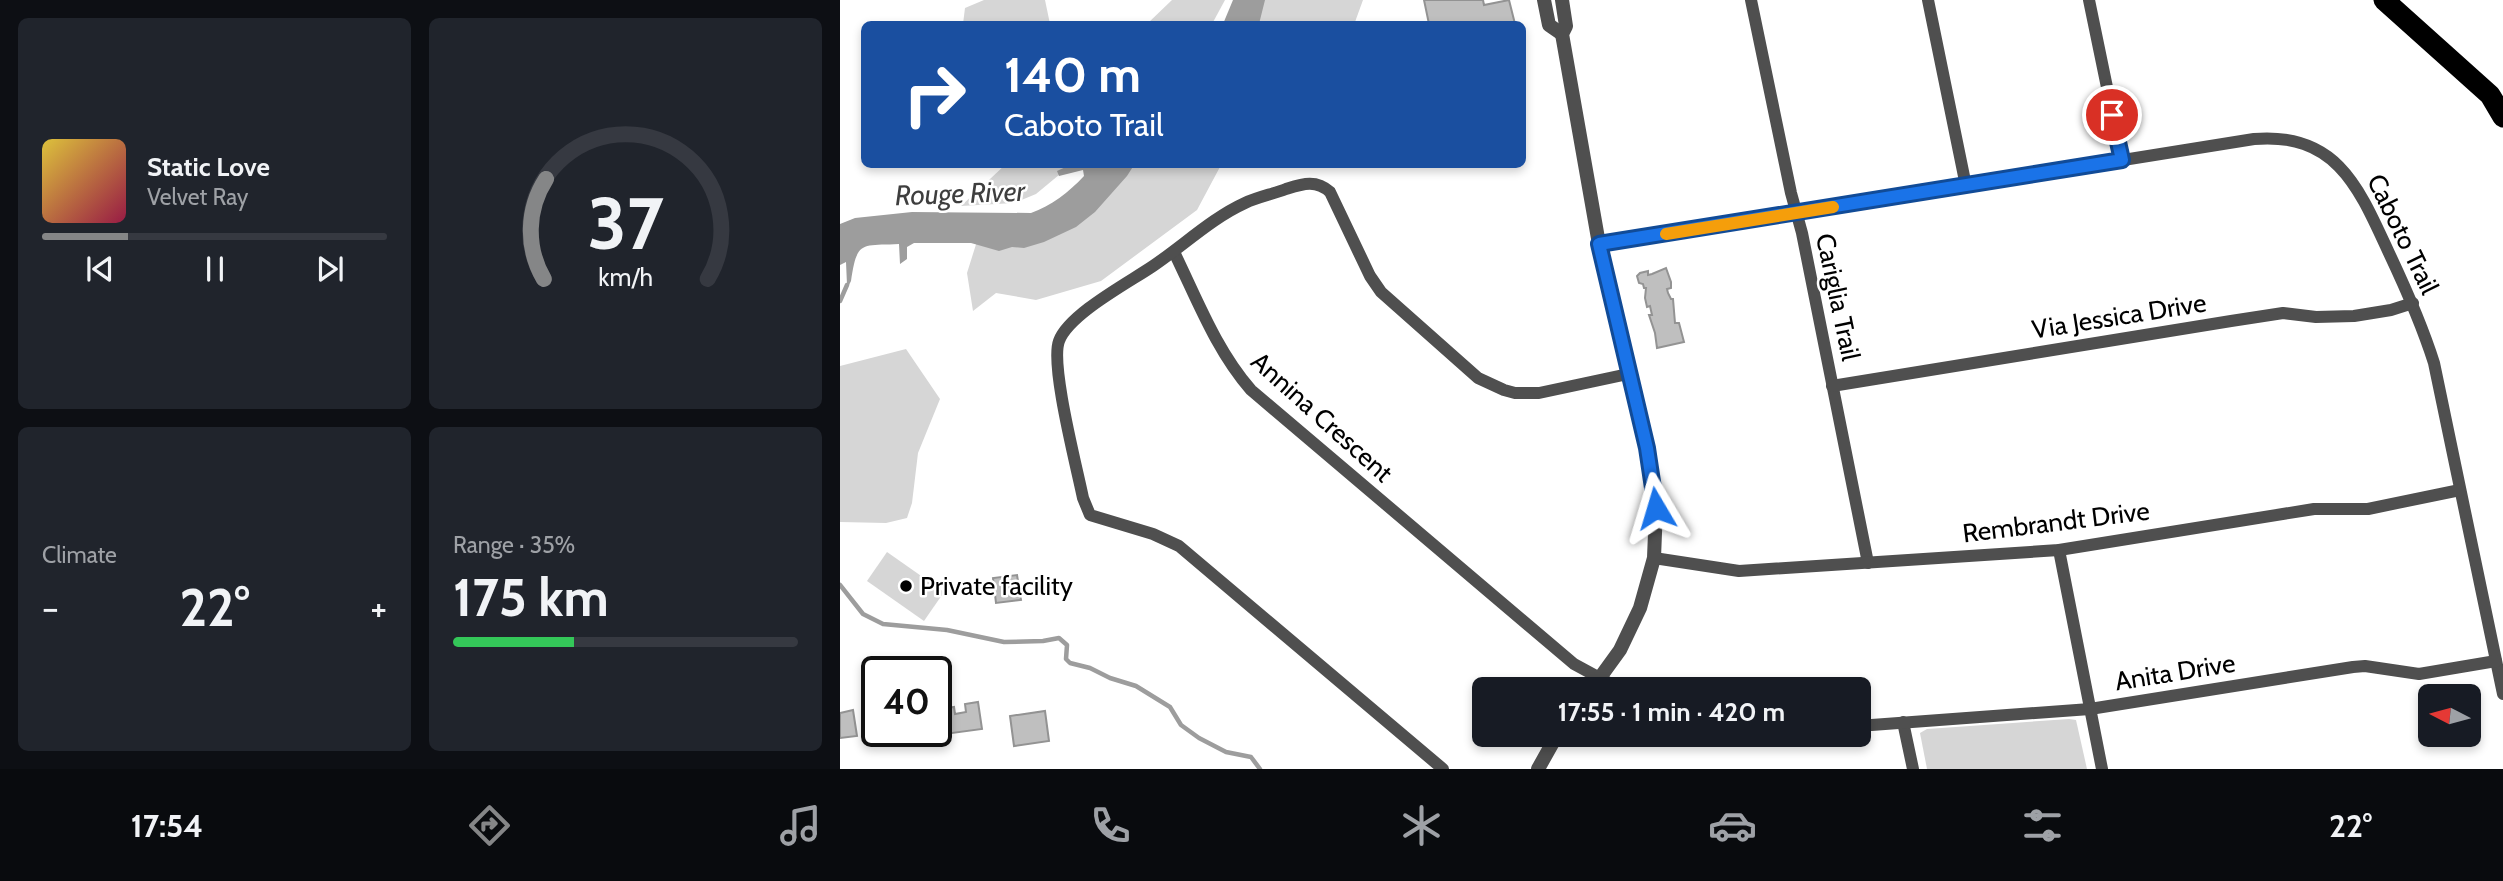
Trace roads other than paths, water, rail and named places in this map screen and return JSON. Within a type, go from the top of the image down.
[{"type":"highway","points":[[2384,0],[2490,95],[2503,117]]},
{"type":"street","points":[[1544,0],[1549,25],[1562,34]]},
{"type":"street","points":[[1562,0],[1566,26],[1562,34],[1599,244],[1654,488],[1656,508],[1654,558],[1640,608],[1620,650],[1601,677]]},
{"type":"street","name":"Cariglia Trail","points":[[1751,0],[1868,563]]},
{"type":"street","points":[[1928,0],[1966,186]]},
{"type":"street","points":[[2089,0],[2122,160]]},
{"type":"street","name":"Caboto Trail","points":[[1599,244],[2265,138],[2284,139],[2310,146],[2332,158],[2351,178],[2373,217],[2413,303],[2434,363],[2503,694]]},
{"type":"street","points":[[1443,769],[1178,546],[1153,534],[1103,521],[1087,512],[1058,374],[1056,348],[1060,337],[1074,320],[1229,211],[1248,201],[1303,184],[1317,184],[1330,192],[1370,276],[1381,292],[1478,377],[1504,390],[1527,394],[1628,374]]},
{"type":"street","name":"Annina Crescent","points":[[1174,252],[1220,348],[1251,390],[1588,677]]},
{"type":"street","name":"Via Jessica Drive","points":[[1832,386],[2283,313],[2316,317],[2354,316],[2391,310],[2413,303]]},
{"type":"street","name":"Rembrandt Drive","points":[[1654,558],[1729,571],[2059,550],[2314,509],[2368,509],[2460,491]]},
{"type":"street","points":[[2059,550],[2102,769]]},
{"type":"street","name":"Anita Drive","points":[[1871,725],[2090,709],[2353,667],[2365,666],[2419,674],[2496,661]]},
{"type":"street","points":[[1903,722],[1913,769]]},
{"type":"street","points":[[1538,769],[1550,747]]},
{"type":"waterway","points":[[840,301],[847,285]]},
{"type":"waterway","points":[[840,585],[863,614],[883,624],[947,630],[1004,642],[1059,638],[1067,645],[1066,659],[1070,663],[1136,686],[1170,707],[1181,725],[1199,738],[1226,752],[1251,757],[1260,769]]},
{"type":"place","name":"Private facility","points":[[906,586]]},
{"type":"water label","name":"Rouge River","points":[[960,193]]}]
